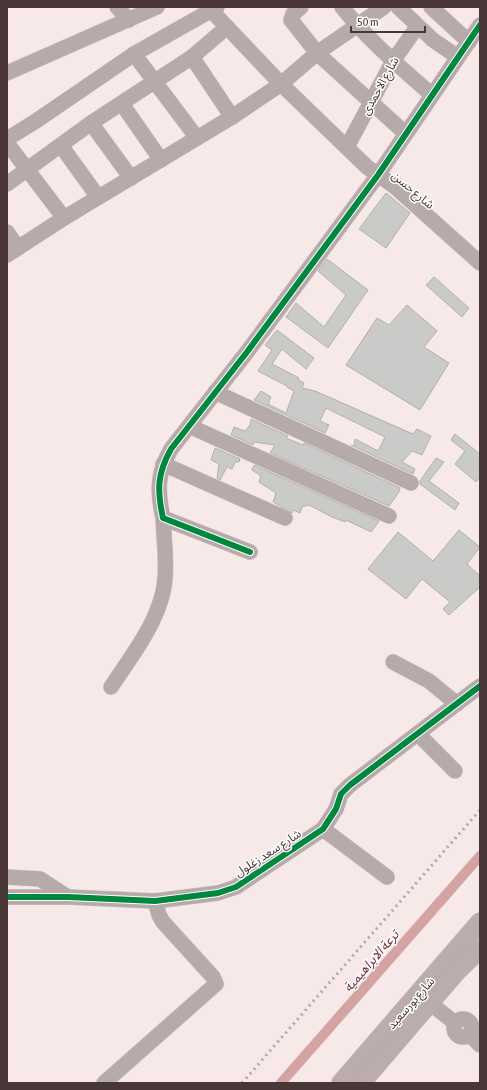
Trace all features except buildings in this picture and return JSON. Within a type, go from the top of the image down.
[{"type":"main road","name":"شارع بورسعيد","points":[[341,1083],[480,922]]},
{"type":"main road","name":"شارع بورسعيد","points":[[361,1083],[462,966],[480,949]]},
{"type":"street","points":[[117,7],[129,20]]},
{"type":"street","points":[[7,72],[157,7]]},
{"type":"street","points":[[301,7],[293,14],[291,20],[317,53],[405,132]]},
{"type":"street","points":[[342,7],[356,25],[393,61],[432,95]]},
{"type":"street","points":[[7,232],[12,251],[98,197],[232,117],[281,84],[317,53],[384,7]]},
{"type":"street","points":[[398,7],[417,27],[458,57]]},
{"type":"street","points":[[431,7],[469,42]]},
{"type":"street","points":[[7,139],[134,54],[212,8]]},
{"type":"street","name":"شارع حسن","points":[[212,8],[227,28],[281,84],[347,147],[378,176],[394,186],[480,263]]},
{"type":"street","points":[[111,687],[151,623],[159,605],[164,580],[163,518],[159,478],[163,464],[171,449],[378,176],[405,132],[480,25]]},
{"type":"street","name":"شارع الاحمدى","points":[[347,147],[393,61],[417,27]]},
{"type":"street","points":[[7,184],[62,147],[91,124],[192,57],[227,28]]},
{"type":"street","points":[[134,54],[197,138]]},
{"type":"street","points":[[192,57],[232,117]]},
{"type":"street","points":[[122,104],[160,160]]},
{"type":"street","points":[[91,124],[131,178]]},
{"type":"street","points":[[7,143],[64,218]]},
{"type":"street","points":[[62,147],[98,197]]},
{"type":"street","points":[[215,392],[411,483]]},
{"type":"street","points":[[189,426],[389,516]]},
{"type":"street","points":[[163,464],[285,518]]},
{"type":"street","points":[[163,518],[250,552]]},
{"type":"street","points":[[393,662],[429,681],[457,704]]},
{"type":"street","name":"شارع سعد زغلول","points":[[7,897],[68,897],[155,901],[218,893],[236,887],[324,829],[336,809],[341,794],[350,784],[480,686]]},
{"type":"street","points":[[418,734],[455,771]]},
{"type":"street","points":[[324,829],[387,877]]},
{"type":"street","points":[[7,877],[40,879],[68,897]]},
{"type":"street","points":[[104,1083],[216,984],[213,977],[163,922],[159,915],[155,901]]},
{"type":"street","points":[[430,1003],[455,1023],[454,1027],[457,1035],[465,1037],[469,1034],[480,1045]]},
{"type":"waterway","name":"ترعة الابراهيمية","points":[[281,1083],[480,856]]},
{"type":"railway","points":[[242,1083],[480,810]]},
{"type":"cycle path","points":[[250,552],[163,518],[159,490],[161,474],[166,458],[171,449],[247,352],[378,175],[480,25]]},
{"type":"cycle path","points":[[7,897],[68,897],[155,901],[218,893],[236,887],[323,829],[336,809],[341,794],[350,785],[480,686]]}]
